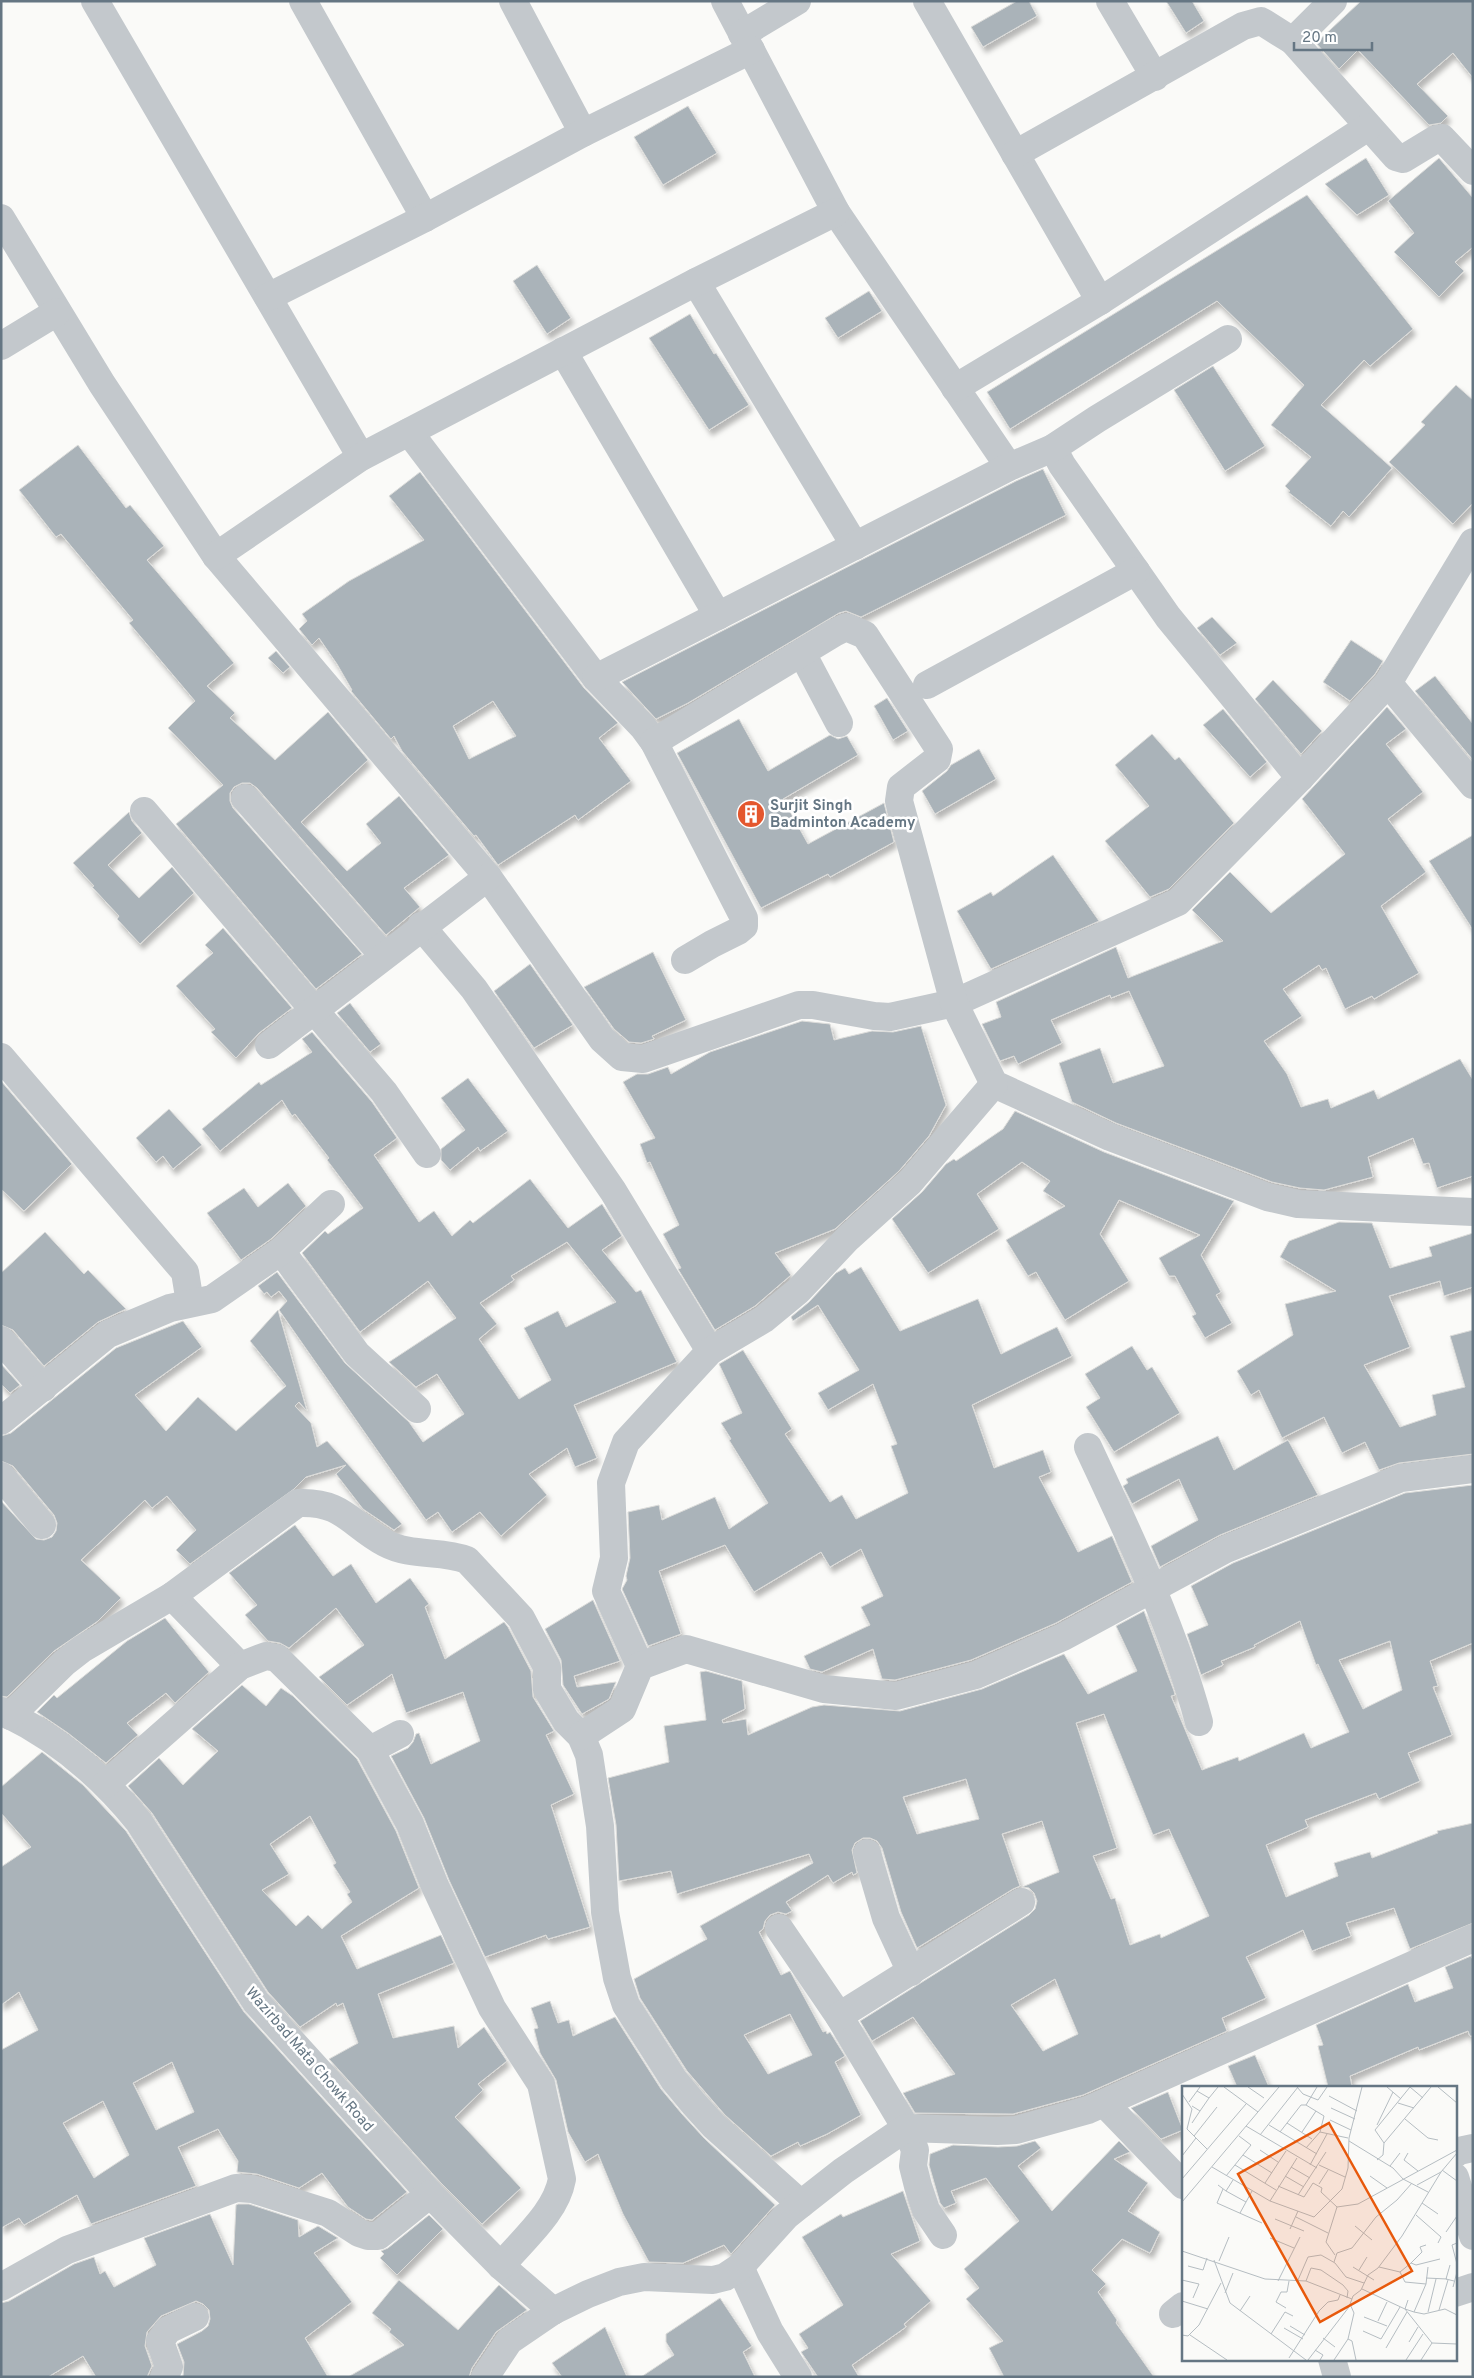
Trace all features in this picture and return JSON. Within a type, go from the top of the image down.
[{"type":"street","points":[[95,1],[361,457]]},
{"type":"street","points":[[303,1],[425,218]]},
{"type":"street","points":[[513,1],[583,133]]},
{"type":"street","points":[[725,1],[836,212],[1009,467]]},
{"type":"street","points":[[268,297],[425,218],[746,42],[797,1]]},
{"type":"street","points":[[927,1],[1100,301]]},
{"type":"street","points":[[1110,1],[1155,77]]},
{"type":"street","points":[[1293,41],[1333,1]]},
{"type":"street","points":[[1015,154],[1243,26],[1261,21],[1293,41],[1390,152],[1403,159],[1436,139],[1442,138],[1473,171]]},
{"type":"street","points":[[955,388],[1100,301],[1368,127]]},
{"type":"street","points":[[216,556],[361,457],[696,282],[836,212]]},
{"type":"street","points":[[1,218],[57,312],[216,556],[488,876],[602,1039],[622,1057],[643,1059],[799,1005],[813,1005],[890,1017],[954,1003],[1178,902],[1300,778],[1388,683],[1473,542]]},
{"type":"street","points":[[696,282],[855,546]]},
{"type":"street","points":[[1,346],[57,312]]},
{"type":"street","points":[[596,678],[1009,467],[1053,448],[1228,339]]},
{"type":"street","points":[[563,351],[718,616]]},
{"type":"street","points":[[408,432],[596,678],[643,727],[654,742],[744,918],[744,926],[738,931],[685,960]]},
{"type":"street","points":[[1053,448],[1062,465],[1168,617],[1300,778]]},
{"type":"street","points":[[927,685],[1136,571]]},
{"type":"street","points":[[654,742],[846,627],[865,635],[939,749],[936,759],[901,787],[899,801],[954,1003],[994,1084],[1110,1137],[1266,1197],[1298,1204],[1473,1212]]},
{"type":"street","points":[[802,653],[839,723]]},
{"type":"street","points":[[1388,683],[1473,785]]},
{"type":"street","points":[[245,798],[383,955]]},
{"type":"street","points":[[144,811],[384,1092],[427,1154]]},
{"type":"street","points":[[269,1044],[488,876]]},
{"type":"street","points":[[421,926],[474,989],[613,1191],[710,1351]]},
{"type":"street","points":[[1,1057],[185,1272],[190,1304]]},
{"type":"street","points":[[640,1666],[606,1591],[614,1558],[611,1483],[626,1442],[710,1351],[764,1319],[798,1291],[848,1238],[910,1182],[994,1084]]},
{"type":"street","points":[[1,1421],[108,1334],[170,1308],[212,1299],[281,1251],[331,1204]]},
{"type":"street","points":[[281,1251],[357,1354],[417,1409]]},
{"type":"street","points":[[1,1340],[43,1388]]},
{"type":"street","points":[[1088,1448],[1154,1588],[1186,1672],[1199,1722]]},
{"type":"street","points":[[581,1736],[610,1720],[622,1709],[640,1666],[686,1649],[824,1689],[896,1696],[976,1675],[1063,1637],[1226,1549],[1402,1478],[1473,1469]]},
{"type":"street","points":[[1,1476],[42,1524]]},
{"type":"street","points":[[6,1714],[82,1649],[172,1596],[298,1502],[330,1505],[386,1544],[419,1554],[455,1556],[467,1560],[521,1618],[547,1666],[547,1689],[566,1721],[581,1736],[592,1770],[600,1826],[605,1912],[612,1955],[617,1978],[626,2004],[674,2080],[694,2104],[714,2126],[801,2204]]},
{"type":"street","points":[[172,1596],[240,1666]]},
{"type":"street","points":[[106,1784],[240,1666],[266,1656],[277,1658],[370,1750],[410,1824],[435,1886],[492,2008],[541,2084],[562,2179],[560,2192],[553,2205],[501,2266]]},
{"type":"street","name":"Wazirbad Mata Chowk Road","points":[[6,1714],[39,1732],[106,1784],[139,1822],[256,2002],[430,2194],[501,2266],[553,2311]]},
{"type":"street","points":[[370,1750],[400,1734]]},
{"type":"street","points":[[867,1853],[886,1918],[911,1972]]},
{"type":"street","points":[[839,2016],[1021,1902]]},
{"type":"street","points":[[779,1928],[792,1950],[839,2016],[906,2128],[915,2150],[913,2166],[926,2210],[943,2235]]},
{"type":"street","points":[[485,2377],[499,2365],[509,2341],[553,2311],[588,2294],[619,2282],[644,2277],[714,2280],[725,2276],[740,2266],[786,2216],[843,2171],[906,2128],[1016,2130],[1088,2110],[1473,1938]]},
{"type":"street","points":[[1105,2104],[1182,2184]]},
{"type":"street","points":[[1456,2153],[1473,2148]]},
{"type":"street","points":[[1456,2180],[1473,2236]]},
{"type":"street","points":[[1,2287],[67,2250],[236,2188],[252,2189],[328,2213],[358,2233],[368,2236],[378,2236],[430,2194]]},
{"type":"street","points":[[740,2266],[770,2332],[798,2377]]},
{"type":"street","points":[[1456,2293],[1473,2287]]},
{"type":"street","points":[[164,2377],[169,2367],[160,2341],[168,2330],[195,2317]]},
{"type":"street","points":[[1332,2360],[1337,2377]]},
{"type":"building","points":[[1017,1],[1029,1],[1037,16],[983,47],[971,27]]},
{"type":"building","points":[[1166,1],[1192,1],[1204,21],[1186,33]]},
{"type":"building","points":[[1361,1],[1473,1],[1473,78],[1453,53],[1417,84],[1448,116],[1441,123],[1429,125],[1358,50],[1339,69],[1316,43]]},
{"type":"building","points":[[688,106],[717,153],[663,185],[634,137]]},
{"type":"building","points":[[1366,158],[1389,195],[1357,215],[1325,184]]},
{"type":"building","points":[[1439,158],[1473,198],[1473,247],[1455,262],[1464,271],[1439,297],[1394,252],[1414,233],[1388,201]]},
{"type":"building","points":[[1307,195],[1413,329],[1370,366],[1364,360],[1321,405],[1392,468],[1349,517],[1343,511],[1331,526],[1288,492],[1290,491],[1285,486],[1311,457],[1271,425],[1304,385],[1217,301],[1010,429],[987,392]]},
{"type":"building","points":[[537,265],[571,318],[547,334],[513,281]]},
{"type":"building","points":[[869,291],[882,311],[838,338],[825,318]]},
{"type":"building","points":[[690,314],[714,354],[716,353],[749,405],[709,430],[649,338]]},
{"type":"building","points":[[1213,366],[1265,446],[1225,471],[1174,390]]},
{"type":"building","points":[[1456,385],[1473,400],[1473,503],[1453,524],[1389,462],[1425,425],[1421,422]]},
{"type":"building","points":[[78,445],[126,508],[130,505],[164,546],[147,560],[234,663],[207,686],[235,713],[230,718],[275,760],[328,712],[368,760],[301,822],[347,871],[381,843],[366,824],[399,796],[449,855],[404,888],[420,907],[386,935],[257,788],[250,783],[242,783],[234,787],[230,793],[230,801],[233,808],[362,954],[316,989],[176,824],[223,785],[168,728],[195,701],[129,623],[133,620],[61,534],[56,537],[19,490]]},
{"type":"building","points":[[1043,469],[1066,515],[861,617],[846,611],[839,613],[688,703],[656,719],[622,682],[1016,481]]},
{"type":"building","points":[[420,472],[584,688],[618,723],[599,738],[631,781],[578,820],[575,815],[498,865],[476,835],[474,836],[402,751],[394,736],[391,739],[351,691],[337,664],[319,638],[312,645],[299,629],[307,621],[302,614],[349,581],[424,540],[389,496]],"holes":[[[493,701],[516,736],[469,759],[453,726]]]},
{"type":"building","points":[[1212,617],[1237,643],[1220,655],[1197,628]]},
{"type":"building","points":[[1351,640],[1383,661],[1375,674],[1350,701],[1323,682]]},
{"type":"building","points":[[276,651],[290,667],[283,673],[268,658]]},
{"type":"building","points":[[1435,676],[1473,724],[1473,760],[1415,691]]},
{"type":"building","points":[[1273,680],[1322,731],[1301,754],[1255,699]]},
{"type":"building","points":[[887,698],[908,731],[893,740],[874,706]]},
{"type":"building","points":[[1387,707],[1406,729],[1386,744],[1423,792],[1388,819],[1426,872],[1381,906],[1419,973],[1374,999],[1372,996],[1345,1009],[1326,968],[1322,970],[1319,965],[1283,989],[1302,1016],[1264,1041],[1287,1074],[1301,1107],[1328,1099],[1331,1108],[1374,1090],[1378,1099],[1460,1059],[1473,1080],[1473,1176],[1437,1188],[1429,1163],[1423,1164],[1413,1138],[1368,1157],[1373,1177],[1324,1190],[1300,1188],[1272,1182],[1116,1123],[1072,1102],[1059,1063],[1100,1048],[1113,1083],[1164,1066],[1129,991],[1111,998],[1110,995],[1051,1020],[1062,1043],[1018,1064],[1014,1056],[1000,1061],[982,1024],[1001,1017],[996,1002],[1116,947],[1128,978],[1223,941],[1192,910],[1230,872],[1271,913],[1345,854],[1302,799]]},
{"type":"building","points":[[1223,709],[1267,762],[1250,777],[1203,725]]},
{"type":"building","name":"Surjit Singh Badminton Academy","points":[[739,719],[768,771],[830,735],[838,739],[847,736],[858,755],[783,799],[808,844],[884,803],[894,842],[830,877],[828,874],[761,908],[677,753]]},
{"type":"building","points":[[1152,734],[1175,760],[1179,757],[1234,823],[1169,889],[1150,897],[1105,841],[1149,806],[1115,765]]},
{"type":"building","points":[[979,749],[996,779],[935,814],[922,791],[947,771],[951,765]]},
{"type":"building","points":[[129,812],[132,821],[142,833],[108,865],[139,898],[172,867],[194,893],[140,944],[117,919],[119,916],[73,863]]},
{"type":"building","points":[[1473,835],[1473,930],[1429,861]]},
{"type":"building","points":[[1053,855],[1099,921],[991,969],[957,911],[991,892],[993,896]]},
{"type":"building","points":[[223,928],[292,1008],[259,1033],[236,1058],[211,1032],[215,1029],[176,986],[213,953],[205,945]]},
{"type":"building","points":[[653,952],[686,1020],[652,1036],[654,1039],[641,1043],[629,1042],[614,1029],[584,987]]},
{"type":"building","points":[[530,964],[573,1025],[534,1048],[494,991]]},
{"type":"building","points":[[350,1003],[381,1044],[370,1052],[337,1013]]},
{"type":"building","points":[[802,1021],[830,1024],[834,1040],[872,1031],[893,1032],[921,1026],[946,1105],[929,1136],[899,1171],[835,1229],[775,1253],[791,1275],[755,1306],[715,1330],[678,1269],[681,1268],[663,1234],[679,1225],[650,1162],[647,1163],[640,1144],[655,1138],[623,1082],[637,1074],[648,1074],[668,1067],[671,1074],[710,1052]]},
{"type":"building","points":[[312,1032],[372,1102],[397,1138],[374,1155],[419,1222],[434,1211],[452,1236],[470,1220],[473,1223],[530,1179],[568,1228],[602,1204],[622,1236],[602,1250],[636,1292],[641,1290],[677,1362],[574,1405],[597,1458],[575,1467],[567,1448],[529,1474],[547,1495],[501,1536],[480,1512],[452,1532],[438,1512],[426,1520],[279,1310],[287,1301],[279,1291],[271,1297],[267,1292],[264,1294],[258,1286],[277,1272],[345,1363],[409,1422],[423,1442],[464,1414],[437,1374],[416,1387],[389,1362],[456,1318],[428,1281],[360,1332],[302,1253],[325,1231],[328,1234],[363,1208],[327,1160],[329,1158],[295,1114],[292,1116],[282,1100],[220,1151],[202,1129],[259,1082],[261,1085],[312,1052],[302,1039]],"holes":[[[567,1242],[616,1302],[566,1327],[558,1311],[524,1328],[551,1380],[519,1399],[479,1339],[497,1324],[480,1303],[514,1280],[511,1276]]]},
{"type":"building","points":[[468,1078],[508,1131],[480,1151],[478,1147],[450,1170],[441,1160],[441,1149],[465,1130],[441,1098]]},
{"type":"building","points":[[1,1081],[72,1164],[24,1211],[1,1189]]},
{"type":"building","points":[[169,1109],[202,1145],[173,1169],[163,1156],[156,1162],[136,1138]]},
{"type":"building","points":[[1015,1111],[1104,1152],[1234,1201],[1201,1255],[1221,1292],[1216,1295],[1232,1323],[1205,1338],[1192,1316],[1196,1314],[1175,1276],[1169,1276],[1159,1258],[1200,1235],[1119,1200],[1100,1234],[1129,1281],[1065,1320],[1036,1272],[1028,1276],[1006,1240],[1065,1206],[1043,1191],[1050,1181],[1022,1162],[977,1194],[999,1229],[928,1273],[892,1219],[922,1192],[946,1164],[954,1159],[956,1161],[1003,1129]]},
{"type":"building","points":[[288,1183],[306,1206],[271,1239],[241,1260],[207,1213],[244,1188],[258,1207]]},
{"type":"building","points":[[1339,1222],[1372,1223],[1390,1268],[1432,1256],[1429,1247],[1473,1233],[1473,1287],[1444,1296],[1440,1281],[1389,1296],[1410,1347],[1364,1365],[1400,1427],[1436,1415],[1432,1395],[1465,1387],[1450,1336],[1473,1330],[1473,1454],[1399,1463],[1379,1470],[1365,1442],[1342,1453],[1324,1417],[1282,1438],[1259,1390],[1251,1395],[1237,1371],[1293,1335],[1285,1304],[1336,1291],[1280,1257],[1289,1241]]},
{"type":"building","points":[[45,1232],[84,1274],[88,1270],[126,1309],[98,1322],[44,1366],[13,1330],[1,1325],[1,1273]]},
{"type":"building","points":[[861,1267],[900,1331],[978,1299],[1001,1354],[1057,1327],[1072,1356],[972,1405],[994,1468],[1043,1450],[1051,1472],[1039,1477],[1078,1552],[1112,1536],[1132,1582],[1056,1623],[971,1660],[895,1680],[882,1679],[873,1649],[822,1672],[810,1669],[804,1656],[870,1625],[861,1607],[883,1596],[861,1549],[830,1567],[821,1552],[754,1592],[725,1545],[659,1571],[681,1634],[648,1646],[622,1589],[627,1580],[626,1576],[630,1558],[628,1512],[659,1505],[662,1520],[715,1497],[729,1529],[768,1503],[729,1440],[731,1439],[721,1423],[742,1413],[719,1364],[743,1350],[792,1429],[785,1434],[830,1502],[842,1495],[856,1519],[908,1493],[891,1446],[897,1444],[873,1384],[828,1410],[818,1393],[859,1370],[818,1305],[793,1321],[791,1317],[809,1302],[836,1273],[845,1268],[849,1274]]},
{"type":"building","points":[[278,1310],[307,1411],[299,1402],[295,1406],[311,1423],[317,1447],[327,1441],[402,1524],[394,1530],[363,1509],[336,1474],[346,1465],[306,1477],[294,1489],[190,1564],[176,1550],[196,1530],[167,1496],[152,1508],[145,1500],[81,1560],[121,1598],[98,1621],[54,1651],[7,1697],[1,1696],[1,1501],[36,1539],[44,1540],[52,1537],[56,1531],[57,1523],[54,1515],[13,1466],[1,1461],[1,1436],[11,1433],[116,1348],[183,1321],[202,1347],[135,1395],[166,1431],[198,1397],[236,1431],[286,1386],[250,1341]]},
{"type":"building","points":[[1132,1346],[1147,1370],[1152,1367],[1180,1413],[1114,1452],[1086,1407],[1100,1398],[1085,1374]]},
{"type":"building","points":[[1,1364],[20,1385],[10,1393],[1,1384]]},
{"type":"building","points":[[1218,1436],[1234,1470],[1288,1440],[1318,1495],[1220,1535],[1160,1567],[1151,1546],[1198,1520],[1179,1479],[1132,1504],[1123,1486],[1128,1483],[1126,1479]]},
{"type":"building","points":[[1473,1485],[1473,1643],[1430,1661],[1438,1686],[1433,1687],[1452,1735],[1408,1753],[1420,1781],[1379,1799],[1376,1793],[1305,1820],[1308,1827],[1266,1845],[1286,1897],[1338,1876],[1334,1863],[1370,1852],[1372,1858],[1438,1833],[1437,1831],[1473,1823],[1473,1923],[1410,1949],[1394,1908],[1346,1923],[1351,1936],[1312,1951],[1303,1930],[1246,1957],[1266,1998],[1222,2018],[1227,2031],[1083,2095],[1013,2114],[915,2113],[903,2093],[955,2074],[913,2017],[872,2041],[860,2021],[1029,1915],[1035,1909],[1037,1901],[1034,1893],[1029,1888],[1022,1887],[1059,1872],[1042,1821],[1002,1834],[1020,1886],[917,1948],[901,1912],[882,1848],[877,1841],[863,1838],[855,1843],[852,1850],[857,1873],[853,1875],[852,1872],[833,1883],[828,1875],[786,1902],[792,1911],[786,1914],[778,1912],[770,1915],[765,1921],[763,1929],[759,1932],[781,1975],[790,1971],[823,2032],[826,2031],[827,2034],[830,2032],[845,2056],[835,2062],[861,2115],[827,2134],[800,2146],[798,2142],[771,2156],[725,2115],[687,2071],[640,1998],[634,1979],[707,1939],[700,1926],[813,1863],[809,1854],[677,1894],[671,1871],[619,1881],[616,1825],[608,1778],[669,1762],[664,1726],[706,1720],[700,1672],[706,1671],[742,1681],[745,1709],[722,1720],[723,1723],[746,1719],[748,1735],[812,1707],[824,1705],[900,1711],[982,1689],[1064,1654],[1088,1694],[1137,1671],[1116,1626],[1144,1611],[1174,1691],[1175,1695],[1171,1696],[1202,1770],[1238,1757],[1239,1761],[1304,1733],[1311,1748],[1349,1732],[1318,1664],[1316,1665],[1300,1621],[1254,1645],[1255,1647],[1221,1661],[1223,1665],[1201,1675],[1187,1634],[1208,1625],[1191,1586],[1233,1563],[1405,1493]],"holes":[[[1390,1641],[1402,1690],[1363,1709],[1339,1660]],[[1104,1714],[1153,1835],[1169,1829],[1209,1916],[1161,1938],[1160,1934],[1130,1945],[1115,1898],[1111,1899],[1093,1856],[1117,1848],[1076,1723]],[[966,1779],[979,1819],[917,1834],[903,1797]],[[1055,1979],[1078,2034],[1043,2051],[1011,2005]],[[790,2014],[812,2055],[768,2074],[744,2035]]]},
{"type":"building","points":[[295,1525],[333,1576],[351,1564],[376,1603],[410,1578],[429,1604],[425,1607],[445,1659],[504,1622],[508,1627],[531,1671],[533,1697],[554,1731],[546,1735],[574,1794],[551,1805],[590,1927],[548,1939],[546,1935],[485,1957],[449,1880],[424,1818],[391,1756],[408,1748],[416,1734],[419,1733],[431,1764],[480,1741],[463,1692],[406,1713],[392,1674],[347,1705],[319,1677],[364,1645],[336,1608],[289,1648],[280,1643],[268,1641],[245,1615],[257,1605],[229,1573]]},
{"type":"building","points":[[593,1600],[620,1661],[574,1676],[577,1687],[616,1682],[609,1699],[582,1714],[563,1685],[561,1660],[545,1629]]},
{"type":"building","points":[[165,1618],[209,1672],[175,1703],[166,1693],[127,1723],[138,1735],[106,1763],[68,1733],[37,1712],[54,1695],[57,1698],[127,1641]]},
{"type":"building","points":[[242,1685],[266,1706],[281,1688],[293,1696],[357,1759],[396,1831],[419,1888],[341,1936],[357,1969],[441,1935],[454,1963],[378,1994],[393,2038],[454,2026],[458,2048],[484,2027],[507,2061],[478,2084],[483,2090],[455,2117],[521,2188],[482,2224],[441,2183],[329,2059],[358,2043],[343,2003],[337,2006],[336,2003],[300,2027],[268,1992],[152,1813],[128,1786],[159,1758],[183,1785],[218,1751],[192,1729]],"holes":[[[310,1816],[336,1863],[333,1865],[350,1892],[347,1894],[352,1902],[322,1929],[308,1915],[296,1926],[262,1890],[289,1874],[270,1844]]]},
{"type":"building","points":[[42,1752],[83,1785],[126,1831],[244,2012],[407,2192],[372,2220],[366,2219],[348,2207],[322,2173],[299,2188],[257,2174],[237,2172],[238,2161],[218,2129],[178,2147],[196,2186],[91,2224],[77,2195],[24,2225],[19,2218],[1,2228],[1,2050],[38,2030],[19,1992],[1,2005],[1,1867],[31,1847],[1,1813],[1,1787]],"holes":[[[172,2062],[194,2112],[156,2130],[133,2083]],[[103,2101],[129,2155],[94,2178],[63,2123]]]},
{"type":"building","points":[[1471,1956],[1473,1960],[1473,2036],[1470,2036],[1468,2031],[1419,2050],[1418,2047],[1350,2076],[1352,2086],[1328,2086],[1318,2046],[1323,2045],[1316,2025],[1408,1984],[1415,2002],[1453,1988],[1445,1967]]},
{"type":"building","points":[[550,2001],[558,2023],[569,2020],[573,2036],[615,2017],[661,2089],[682,2114],[704,2138],[775,2205],[731,2254],[724,2245],[683,2263],[649,2262],[623,2214],[598,2154],[585,2162],[568,2132],[556,2080],[540,2053],[534,2029],[538,2028],[531,2008]]},
{"type":"building","points":[[1255,2055],[1269,2086],[1237,2086],[1228,2066]]},
{"type":"building","points":[[1168,2092],[1182,2130],[1161,2139],[1131,2108]]},
{"type":"building","points":[[1035,2141],[1041,2148],[1018,2166],[1052,2211],[1119,2141],[1130,2152],[1114,2159],[1148,2183],[1128,2211],[1160,2232],[1150,2253],[1122,2239],[1092,2270],[1106,2284],[1098,2292],[1117,2320],[1116,2323],[1154,2377],[1004,2377],[989,2348],[1003,2341],[966,2299],[979,2288],[964,2269],[1019,2221],[986,2178],[951,2191],[956,2203],[944,2208],[940,2203],[929,2165],[930,2154],[953,2145],[998,2147],[1017,2146]]},
{"type":"building","points":[[903,2191],[920,2241],[891,2254],[931,2301],[904,2324],[906,2327],[852,2365],[859,2377],[818,2377],[801,2352],[808,2348],[799,2334],[843,2305],[802,2237],[841,2214],[843,2217]]},
{"type":"building","points":[[249,2204],[298,2220],[299,2237],[318,2226],[338,2238],[314,2253],[352,2302],[305,2338],[328,2377],[183,2377],[184,2362],[177,2344],[202,2331],[208,2326],[210,2319],[209,2310],[203,2304],[196,2301],[161,2316],[147,2332],[145,2346],[152,2366],[147,2377],[96,2377],[83,2356],[48,2377],[1,2377],[1,2303],[9,2301],[74,2264],[94,2257],[100,2274],[105,2271],[114,2287],[156,2265],[144,2238],[210,2214],[233,2265],[236,2205]]},
{"type":"building","points":[[429,2215],[443,2229],[397,2275],[380,2258],[384,2254],[381,2251],[388,2248]]},
{"type":"building","points":[[399,2280],[458,2330],[499,2285],[527,2310],[496,2332],[472,2368],[469,2377],[348,2377],[404,2345],[389,2332],[391,2329],[372,2313]]},
{"type":"building","points":[[720,2298],[752,2346],[743,2352],[755,2377],[641,2377],[674,2355],[666,2342],[666,2334]]},
{"type":"building","points":[[605,2327],[627,2377],[562,2377],[552,2363]]},
{"type":"place","name":"Surjit Singh Badminton Academy","points":[[751,814]]}]
